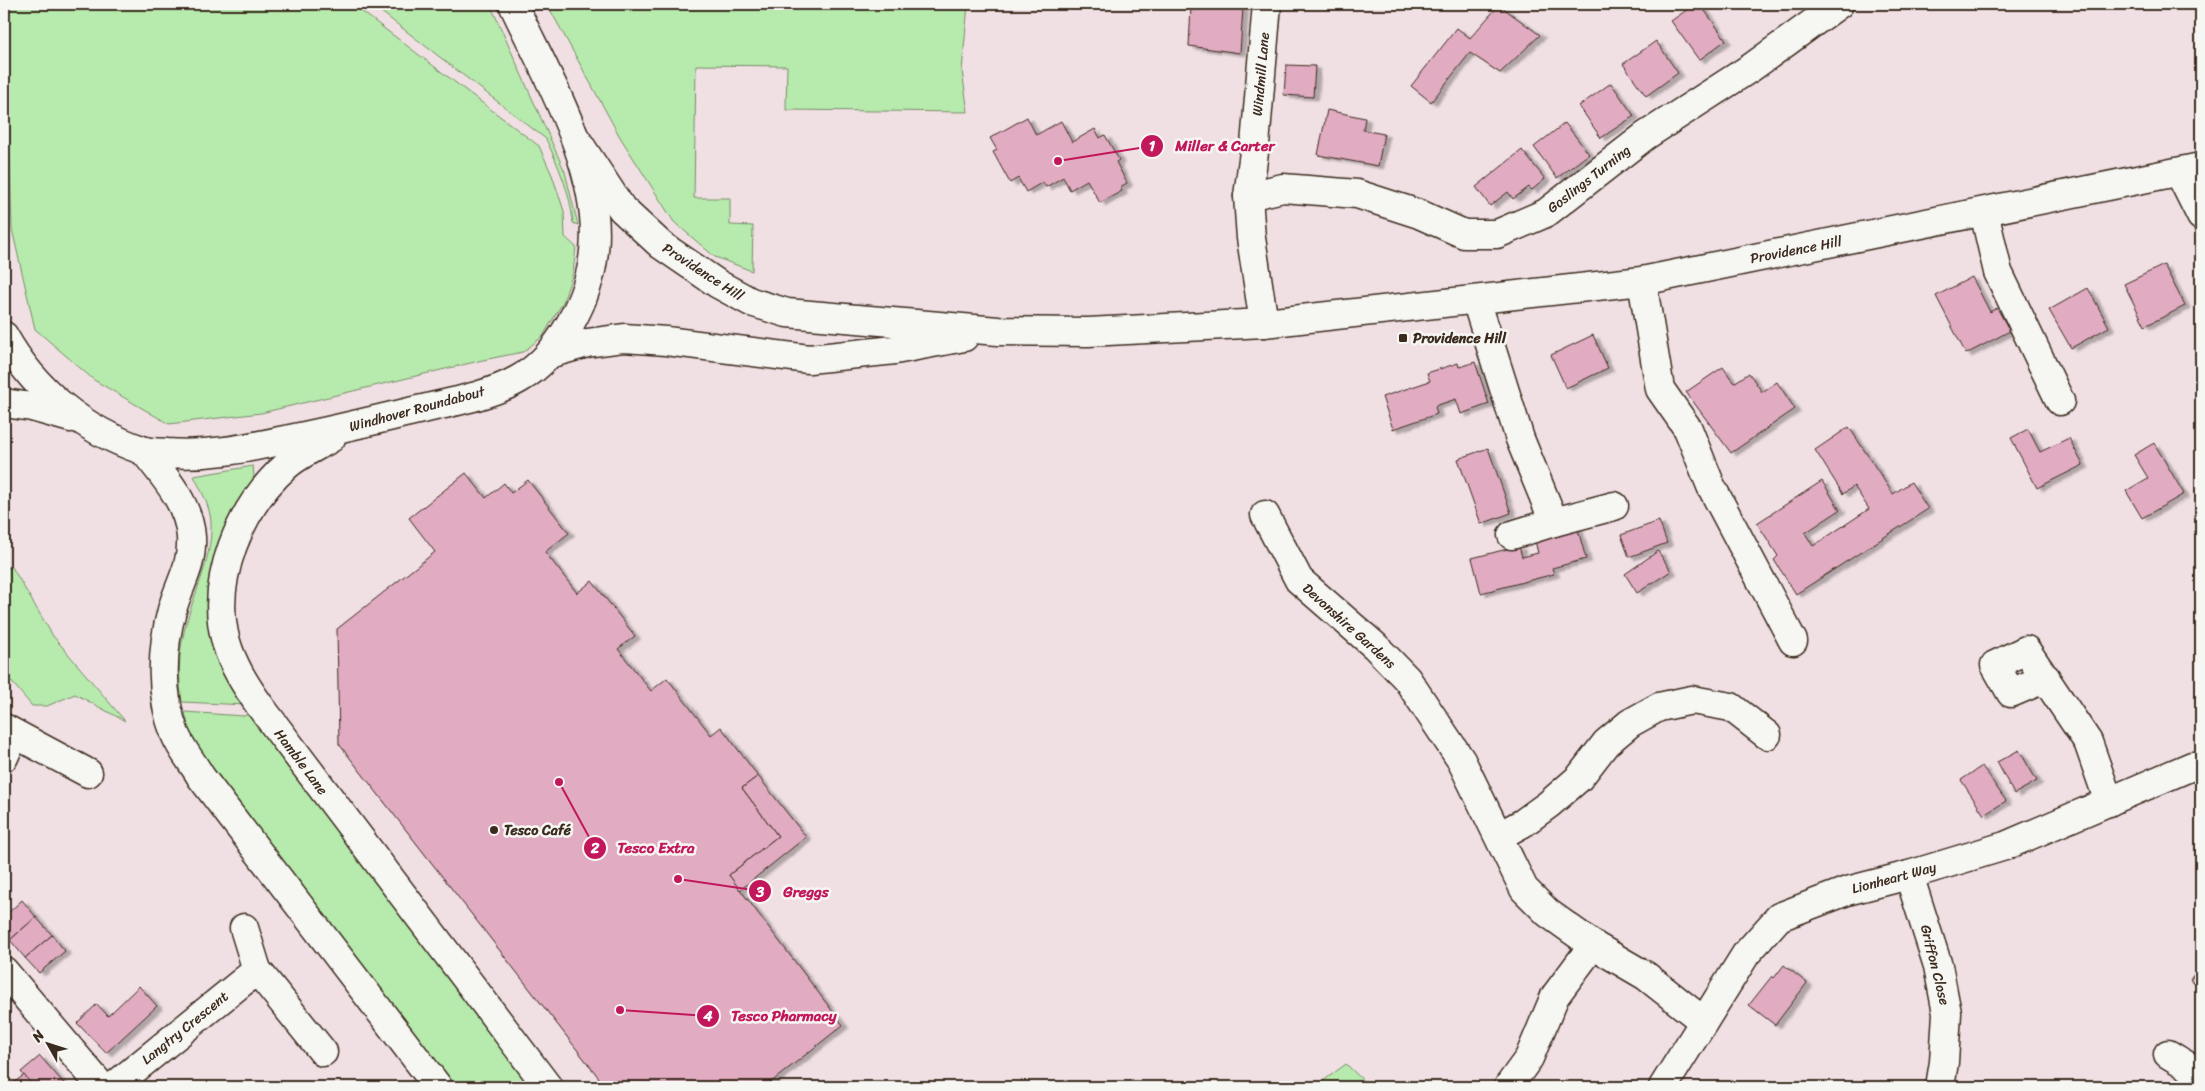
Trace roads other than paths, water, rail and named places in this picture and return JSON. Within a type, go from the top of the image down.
[{"type":"street","name":"Windhover Roundabout","points":[[4,336],[34,378],[54,400],[80,421],[144,451],[206,454],[232,451],[346,428],[472,397],[520,379],[552,353],[583,296],[594,252],[595,223],[591,194],[576,140],[513,4]]},
{"type":"street","name":"Windmill Lane","points":[[1264,323],[1250,238],[1248,196],[1255,145],[1267,4]]},
{"type":"street","name":"Goslings Turning","points":[[1248,196],[1283,188],[1357,194],[1419,214],[1464,234],[1497,234],[1546,213],[1645,136],[1752,67],[1839,4]]},
{"type":"street","name":"Providence Hill","points":[[576,140],[622,209],[661,245],[718,284],[751,302],[787,313],[876,319],[998,331],[1088,332],[1264,323],[1642,281],[2190,170]]},
{"type":"street","points":[[2190,170],[2201,216]]},
{"type":"street","points":[[1984,212],[1998,272],[2060,401]]},
{"type":"street","points":[[1642,281],[1660,389],[1688,429],[1711,486],[1793,642]]},
{"type":"street","points":[[1476,300],[1520,439],[1554,522]]},
{"type":"street","name":"Providence Hill","points":[[552,353],[586,343],[624,338],[666,341],[809,359],[895,350],[998,331]]},
{"type":"street","points":[[4,403],[32,407],[80,421]]},
{"type":"street","name":"Hamble Lane","points":[[346,428],[286,466],[254,502],[225,569],[221,602],[226,641],[238,673],[260,706],[548,1087]]},
{"type":"street","points":[[144,451],[166,478],[182,504],[191,536],[190,564],[172,610],[163,657],[167,706],[176,736],[201,777],[438,1087]]},
{"type":"street","points":[[1512,534],[1614,506]]},
{"type":"street","name":"Devonshire Gardens","points":[[1265,515],[1299,580],[1375,646],[1407,679],[1461,760],[1524,889],[1548,913],[1593,945],[1646,976],[1704,1021]]},
{"type":"street","points":[[2046,678],[2088,742],[2109,802]]},
{"type":"street","points":[[1499,836],[1523,823],[1549,804],[1578,778],[1606,744],[1630,723],[1659,707],[1692,700],[1738,701],[1768,735]]},
{"type":"street","points":[[7,739],[88,773]]},
{"type":"street","name":"Lionheart Way","points":[[1663,1087],[1746,954],[1778,917],[1848,891],[2005,846],[2192,766],[2201,766]]},
{"type":"street","name":"Griffon Close","points":[[1909,875],[1938,966],[1947,1014],[1944,1062],[1940,1087]]},
{"type":"street","points":[[244,928],[257,970],[323,1052]]},
{"type":"street","points":[[1508,1087],[1529,1058],[1555,996],[1593,945]]},
{"type":"street","name":"Langtry Crescent","points":[[113,1087],[257,970]]},
{"type":"street","points":[[4,971],[102,1087]]},
{"type":"street","points":[[2168,1054],[2201,1074]]},
{"type":"place","name":"Miller & Carter","points":[[1058,161]]},
{"type":"place","name":"Providence Hill","points":[[1403,338]]},
{"type":"place","name":"Tesco Extra","points":[[559,782]]},
{"type":"place","name":"Tesco Café","points":[[494,830]]},
{"type":"place","name":"Greggs","points":[[678,879]]},
{"type":"place","name":"Tesco Pharmacy","points":[[620,1010]]}]
